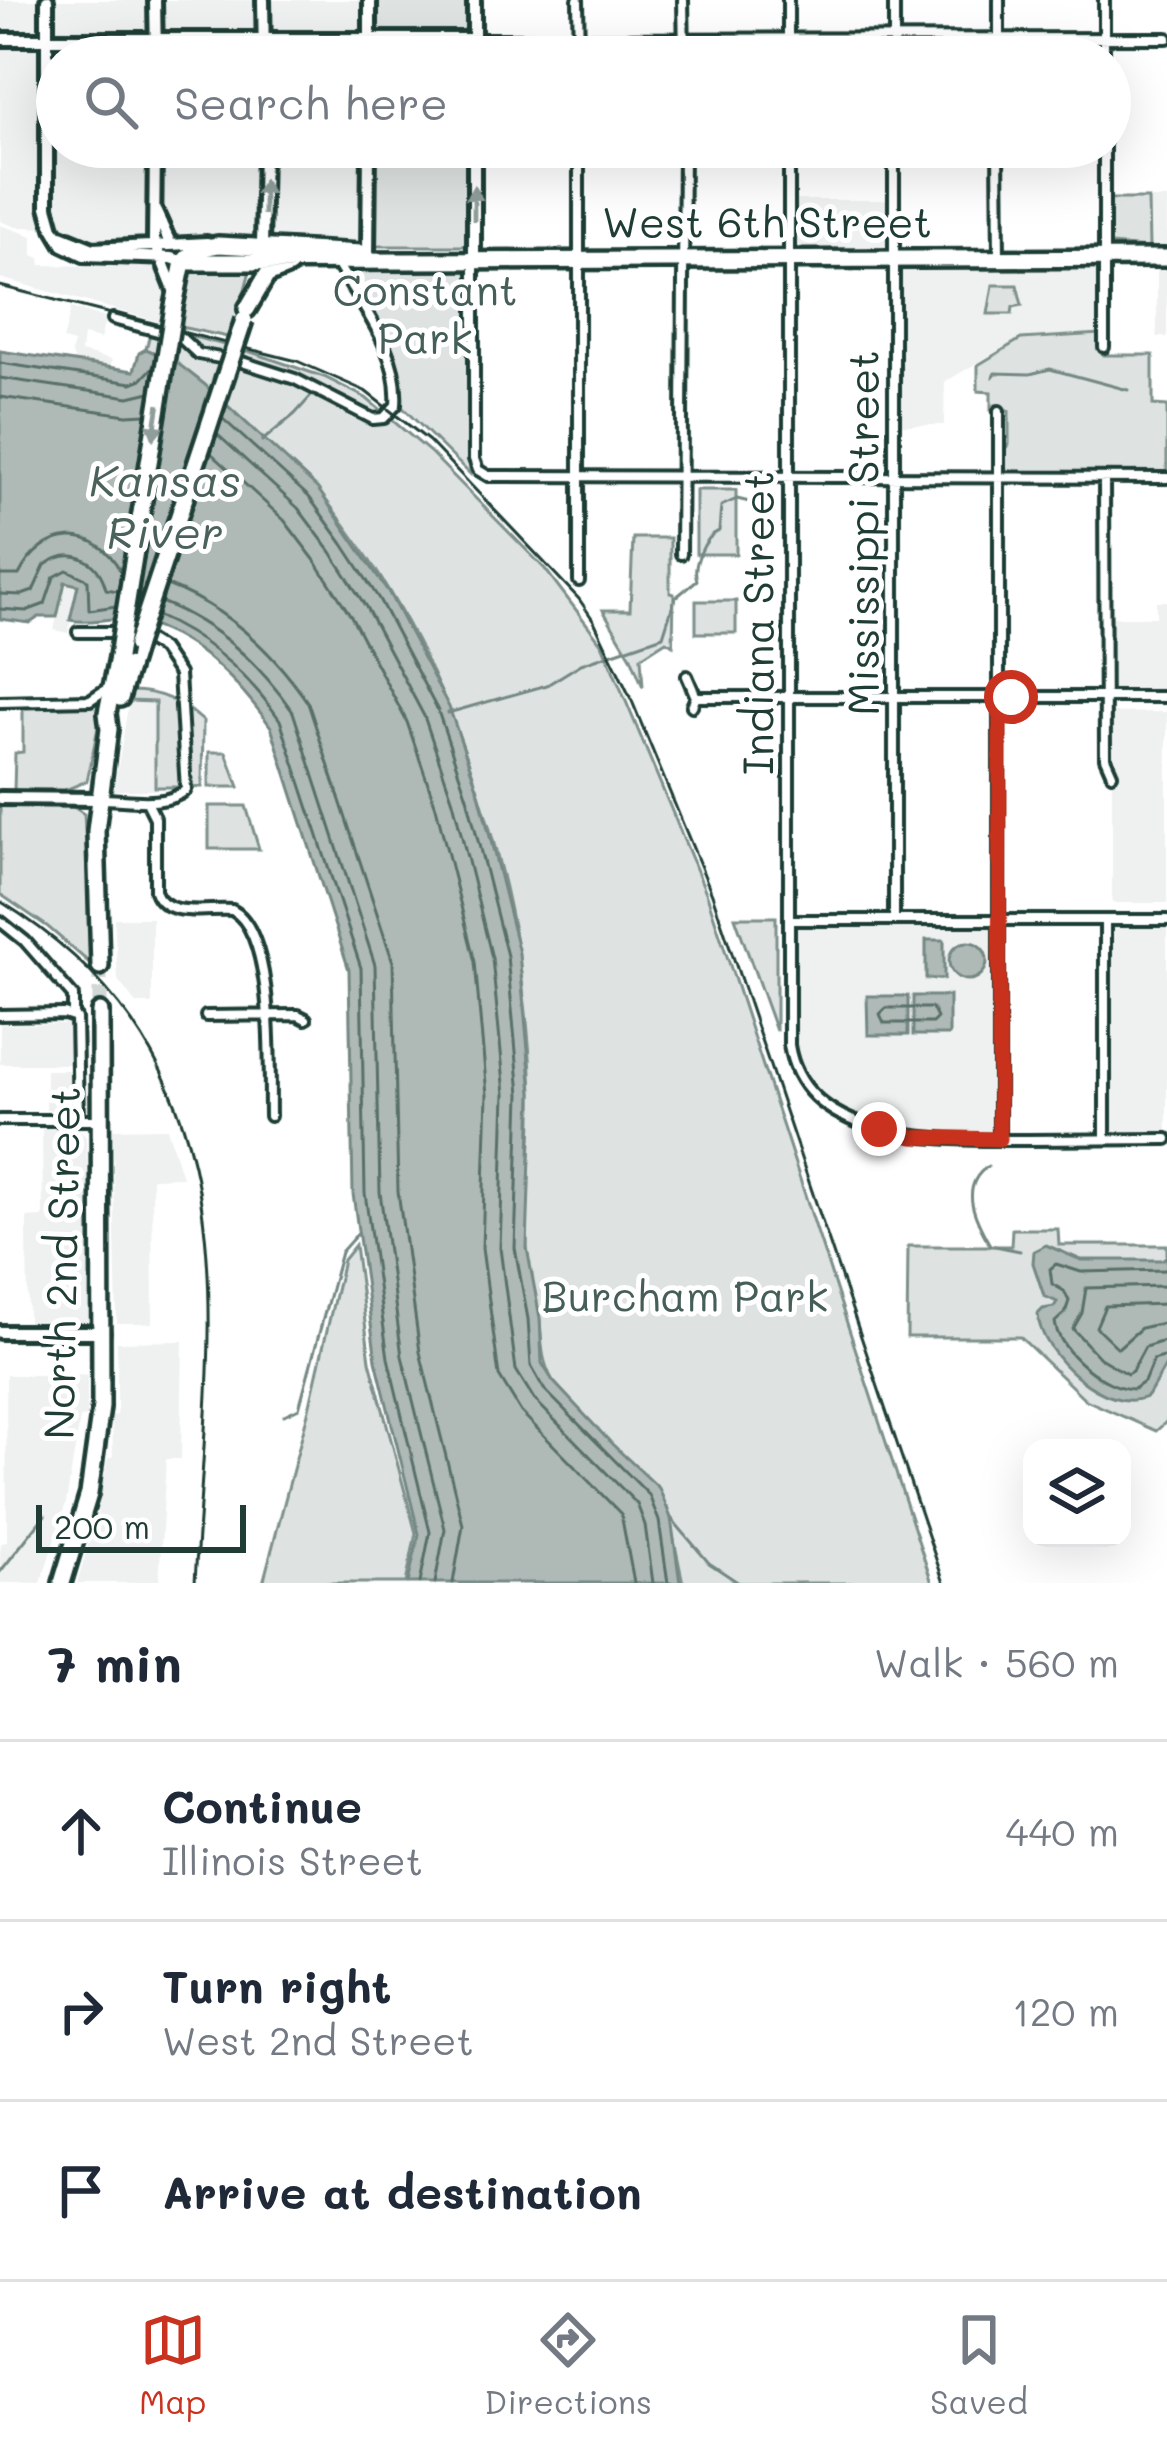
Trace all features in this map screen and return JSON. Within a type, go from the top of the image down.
[{"type":"highway","name":"West 6th Street","points":[[183,262],[196,249],[218,245],[305,262],[361,264],[368,258]]},
{"type":"highway","name":"West 6th Street","points":[[183,262],[261,254],[361,253],[368,258],[473,259],[1167,258]]},
{"type":"highway","points":[[100,966],[96,851],[114,676],[124,659],[245,314],[261,254]]},
{"type":"highway","points":[[109,729],[116,715],[183,262]]},
{"type":"highway","points":[[245,314],[269,274],[305,262]]},
{"type":"highway","name":"North 2nd Street","points":[[62,1583],[95,1458],[103,1333],[100,1012]]},
{"type":"street","points":[[47,0],[47,36]]},
{"type":"street","points":[[155,0],[155,36]]},
{"type":"street","points":[[263,0],[264,36]]},
{"type":"street","points":[[370,0],[370,36]]},
{"type":"street","points":[[474,0],[474,36]]},
{"type":"street","points":[[578,0],[578,36]]},
{"type":"street","points":[[683,0],[683,36]]},
{"type":"street","points":[[788,0],[788,36]]},
{"type":"street","points":[[894,0],[894,36]]},
{"type":"street","points":[[999,0],[999,36]]},
{"type":"street","points":[[1104,0],[1104,36]]},
{"type":"street","points":[[0,39],[36,38]]},
{"type":"street","points":[[1131,38],[1167,38]]},
{"type":"street","points":[[47,168],[47,207],[58,234],[93,249],[158,252]]},
{"type":"street","points":[[155,168],[156,212],[170,243]]},
{"type":"street","points":[[261,254],[263,168]]},
{"type":"street","points":[[368,258],[369,168]]},
{"type":"street","points":[[474,168],[473,459],[478,470],[495,478],[1167,478]]},
{"type":"street","points":[[579,168],[579,581]]},
{"type":"street","points":[[681,554],[684,168]]},
{"type":"street","name":"Indiana Street","points":[[789,168],[789,1045],[796,1070],[812,1094],[841,1113],[901,1135],[999,1139]]},
{"type":"street","name":"Mississippi Street","points":[[894,168],[894,920]]},
{"type":"street","points":[[998,168],[999,259]]},
{"type":"street","points":[[1104,168],[1104,347]]},
{"type":"street","points":[[156,212],[152,218],[158,252],[175,303]]},
{"type":"street","name":"West 6th Street","points":[[158,252],[170,243],[218,245]]},
{"type":"street","name":"West 6th Street","points":[[158,252],[183,262]]},
{"type":"street","points":[[113,319],[180,337],[198,354],[295,379],[373,419],[384,418],[397,399],[391,367],[378,330],[337,263]]},
{"type":"street","points":[[999,411],[999,1139],[1167,1139]]},
{"type":"street","points":[[1104,478],[1105,758],[1112,774]]},
{"type":"street","points":[[78,632],[132,632],[161,649],[179,674],[186,790],[180,796],[147,802]]},
{"type":"street","points":[[0,702],[97,698],[114,676]]},
{"type":"street","points":[[687,676],[694,701],[1167,697]]},
{"type":"street","points":[[0,798],[140,798],[147,802],[155,814],[155,891],[160,902],[171,908],[238,913],[248,924],[267,988],[270,1116]]},
{"type":"street","points":[[789,920],[1167,920]]},
{"type":"street","points":[[1105,920],[1105,1139]]},
{"type":"street","points":[[0,921],[26,941],[73,996],[79,1030],[78,1120]]},
{"type":"street","points":[[0,1015],[73,1016]]},
{"type":"street","points":[[206,1016],[305,1019]]},
{"type":"street","points":[[0,1120],[101,1120]]},
{"type":"street","points":[[0,1332],[103,1333]]},
{"type":"shaded area","points":[[0,0],[370,0],[370,36],[36,36],[36,168],[369,168],[368,258],[274,247],[93,249],[53,228],[16,227],[0,221]]},
{"type":"shaded area","points":[[1148,199],[1167,199],[1167,248],[1149,248]]},
{"type":"shaded area","points":[[794,200],[889,200],[889,244],[883,248],[797,247]]},
{"type":"shaded area","points":[[0,225],[33,236],[33,255],[41,265],[153,267],[166,291],[164,323],[0,278]]},
{"type":"shaded area","points":[[1094,268],[1100,276],[1100,334],[1036,336],[1002,348],[945,382],[944,425],[899,425],[902,270]]},
{"type":"shaded area","points":[[1157,271],[1167,271],[1167,337],[1157,337]]},
{"type":"shaded area","points":[[71,308],[106,318],[100,339],[83,335],[81,352],[112,360],[109,367],[75,360],[74,343],[63,340]]},
{"type":"shaded area","points":[[65,582],[78,585],[68,633],[54,630]]},
{"type":"shaded area","points":[[1156,601],[1167,601],[1167,691],[1111,691],[1110,617],[1156,617]]},
{"type":"shaded area","points":[[129,701],[155,701],[155,790],[114,790]]},
{"type":"shaded area","points":[[1167,712],[1167,903],[1112,903],[1112,713]]},
{"type":"shaded area","points":[[114,918],[152,918],[152,1004],[136,1004],[118,980]]},
{"type":"shaded area","points":[[800,924],[994,925],[993,1133],[920,1135],[887,1127],[847,1111],[814,1089],[793,1041],[794,929]]},
{"type":"shaded area","points":[[1117,924],[1167,924],[1167,1135],[1117,1135],[1110,1130],[1110,929]]},
{"type":"shaded area","points":[[0,1024],[71,1024],[71,1064],[0,1064]]},
{"type":"shaded area","points":[[46,1070],[71,1070],[72,1110],[46,1110]]},
{"type":"shaded area","points":[[167,1128],[182,1177],[152,1178],[153,1323],[117,1323],[113,1129]]},
{"type":"shaded area","points":[[42,1129],[78,1129],[86,1137],[89,1217],[94,1217],[91,1323],[28,1324],[27,1218],[43,1217]]},
{"type":"shaded area","points":[[183,1341],[181,1459],[166,1459],[159,1583],[77,1583],[108,1458],[113,1458],[117,1342]]},
{"type":"shaded area","points":[[6,1375],[87,1375],[87,1417],[80,1418],[66,1503],[41,1583],[0,1583],[0,1543],[7,1542]]},
{"type":"green space","points":[[374,0],[469,0],[468,27],[461,32],[377,32]]},
{"type":"green space","points":[[374,168],[469,168],[468,246],[375,246]]},
{"type":"green space","points":[[1109,199],[1148,199],[1149,248],[1110,245]]},
{"type":"green space","points":[[187,267],[251,267],[232,338],[176,326]]},
{"type":"green space","name":"Constant Park","points":[[345,269],[468,271],[470,474],[399,404],[390,345]]},
{"type":"green space","points":[[993,285],[1017,285],[1022,305],[1013,307],[1012,314],[988,314]]},
{"type":"green space","name":"Burcham Park","points":[[152,326],[251,352],[324,377],[366,398],[430,452],[545,569],[602,644],[707,895],[932,1583],[683,1583],[667,1507],[553,1381],[544,1359],[527,1248],[532,1093],[514,934],[497,854],[444,699],[409,626],[320,493],[207,388],[146,349]]},
{"type":"green space","points":[[1100,334],[1104,355],[1153,355],[1153,405],[1167,406],[1167,473],[1006,472],[1009,411],[991,410],[991,392],[978,391],[978,365],[1021,339]]},
{"type":"green space","points":[[696,490],[736,490],[736,554],[696,554]]},
{"type":"green space","points":[[633,538],[670,538],[670,593],[674,594],[673,645],[666,641],[641,657],[643,687],[603,610],[630,610]]},
{"type":"green space","points":[[696,601],[736,601],[736,633],[696,633]]},
{"type":"green space","points":[[132,691],[170,699],[203,721],[202,787],[155,787],[155,702],[129,701]]},
{"type":"green space","points":[[104,698],[87,781],[63,791],[14,791],[15,753],[23,752],[23,706],[29,702],[76,706]]},
{"type":"green space","points":[[209,752],[226,752],[239,787],[209,787]]},
{"type":"green space","points":[[0,803],[69,804],[84,814],[93,966],[0,894]]},
{"type":"green space","points":[[209,806],[246,806],[259,849],[209,849]]},
{"type":"green space","points":[[735,917],[776,917],[776,1031]]},
{"type":"green space","points":[[1012,1229],[1058,1229],[1059,1245],[1167,1245],[1167,1421],[1156,1431],[1086,1400],[1020,1337],[907,1337],[908,1246],[1011,1246]]},
{"type":"green space","points":[[355,1245],[370,1361],[416,1533],[406,1583],[263,1583],[343,1260]]},
{"type":"water","name":"Kansas River","points":[[146,349],[176,362],[204,384],[318,489],[389,593],[449,707],[479,793],[519,953],[532,1093],[527,1248],[540,1318],[542,1363],[553,1381],[659,1488],[671,1518],[680,1583],[408,1583],[419,1534],[376,1360],[353,1194],[349,970],[271,727],[227,674],[170,634],[127,620],[70,620],[78,585],[65,582],[57,617],[39,617],[30,623],[0,619],[0,351],[134,371],[139,353]]},
{"type":"water","points":[[926,940],[944,940],[944,979],[926,979]]},
{"type":"water","points":[[968,942],[982,947],[987,961],[982,975],[968,980],[954,975],[949,961],[954,947]]},
{"type":"water","points":[[867,996],[908,996],[908,1035],[868,1035]]},
{"type":"water","points":[[913,996],[949,996],[949,1035],[913,1035]]},
{"type":"water","points":[[1046,1245],[1081,1260],[1162,1260],[1167,1256],[1167,1363],[1148,1396],[1114,1398],[1095,1390],[1062,1363],[1050,1346],[1038,1314],[1057,1302],[1044,1296],[1033,1263],[1034,1251]]},
{"type":"waterway","points":[[993,377],[995,373],[1050,369],[1128,390]]},
{"type":"waterway","points":[[262,441],[313,394]]},
{"type":"waterway","points":[[448,713],[547,685],[581,664],[663,636],[675,598],[697,580],[701,552],[719,531],[721,506],[737,499],[770,507]]},
{"type":"waterway","points":[[988,1166],[971,1193],[975,1214],[990,1245],[1020,1251]]},
{"type":"waterway","points":[[284,1415],[299,1408],[341,1252],[357,1234]]},
{"type":"waterway","points":[[0,1572],[45,1515]]},
{"type":"waterway","points":[[671,1518],[709,1563],[739,1583]]},
{"type":"tunnel","points":[[100,966],[100,1012]]},
{"type":"railway","points":[[0,286],[297,361],[365,391],[429,441],[579,599],[632,701],[712,894],[944,1583]]},
{"type":"railway","points":[[0,901],[84,966],[143,1039],[181,1119],[201,1205],[209,1295],[195,1583]]},
{"type":"route","points":[[879,1129],[914,1137],[999,1139],[1000,697],[1011,697]]}]
